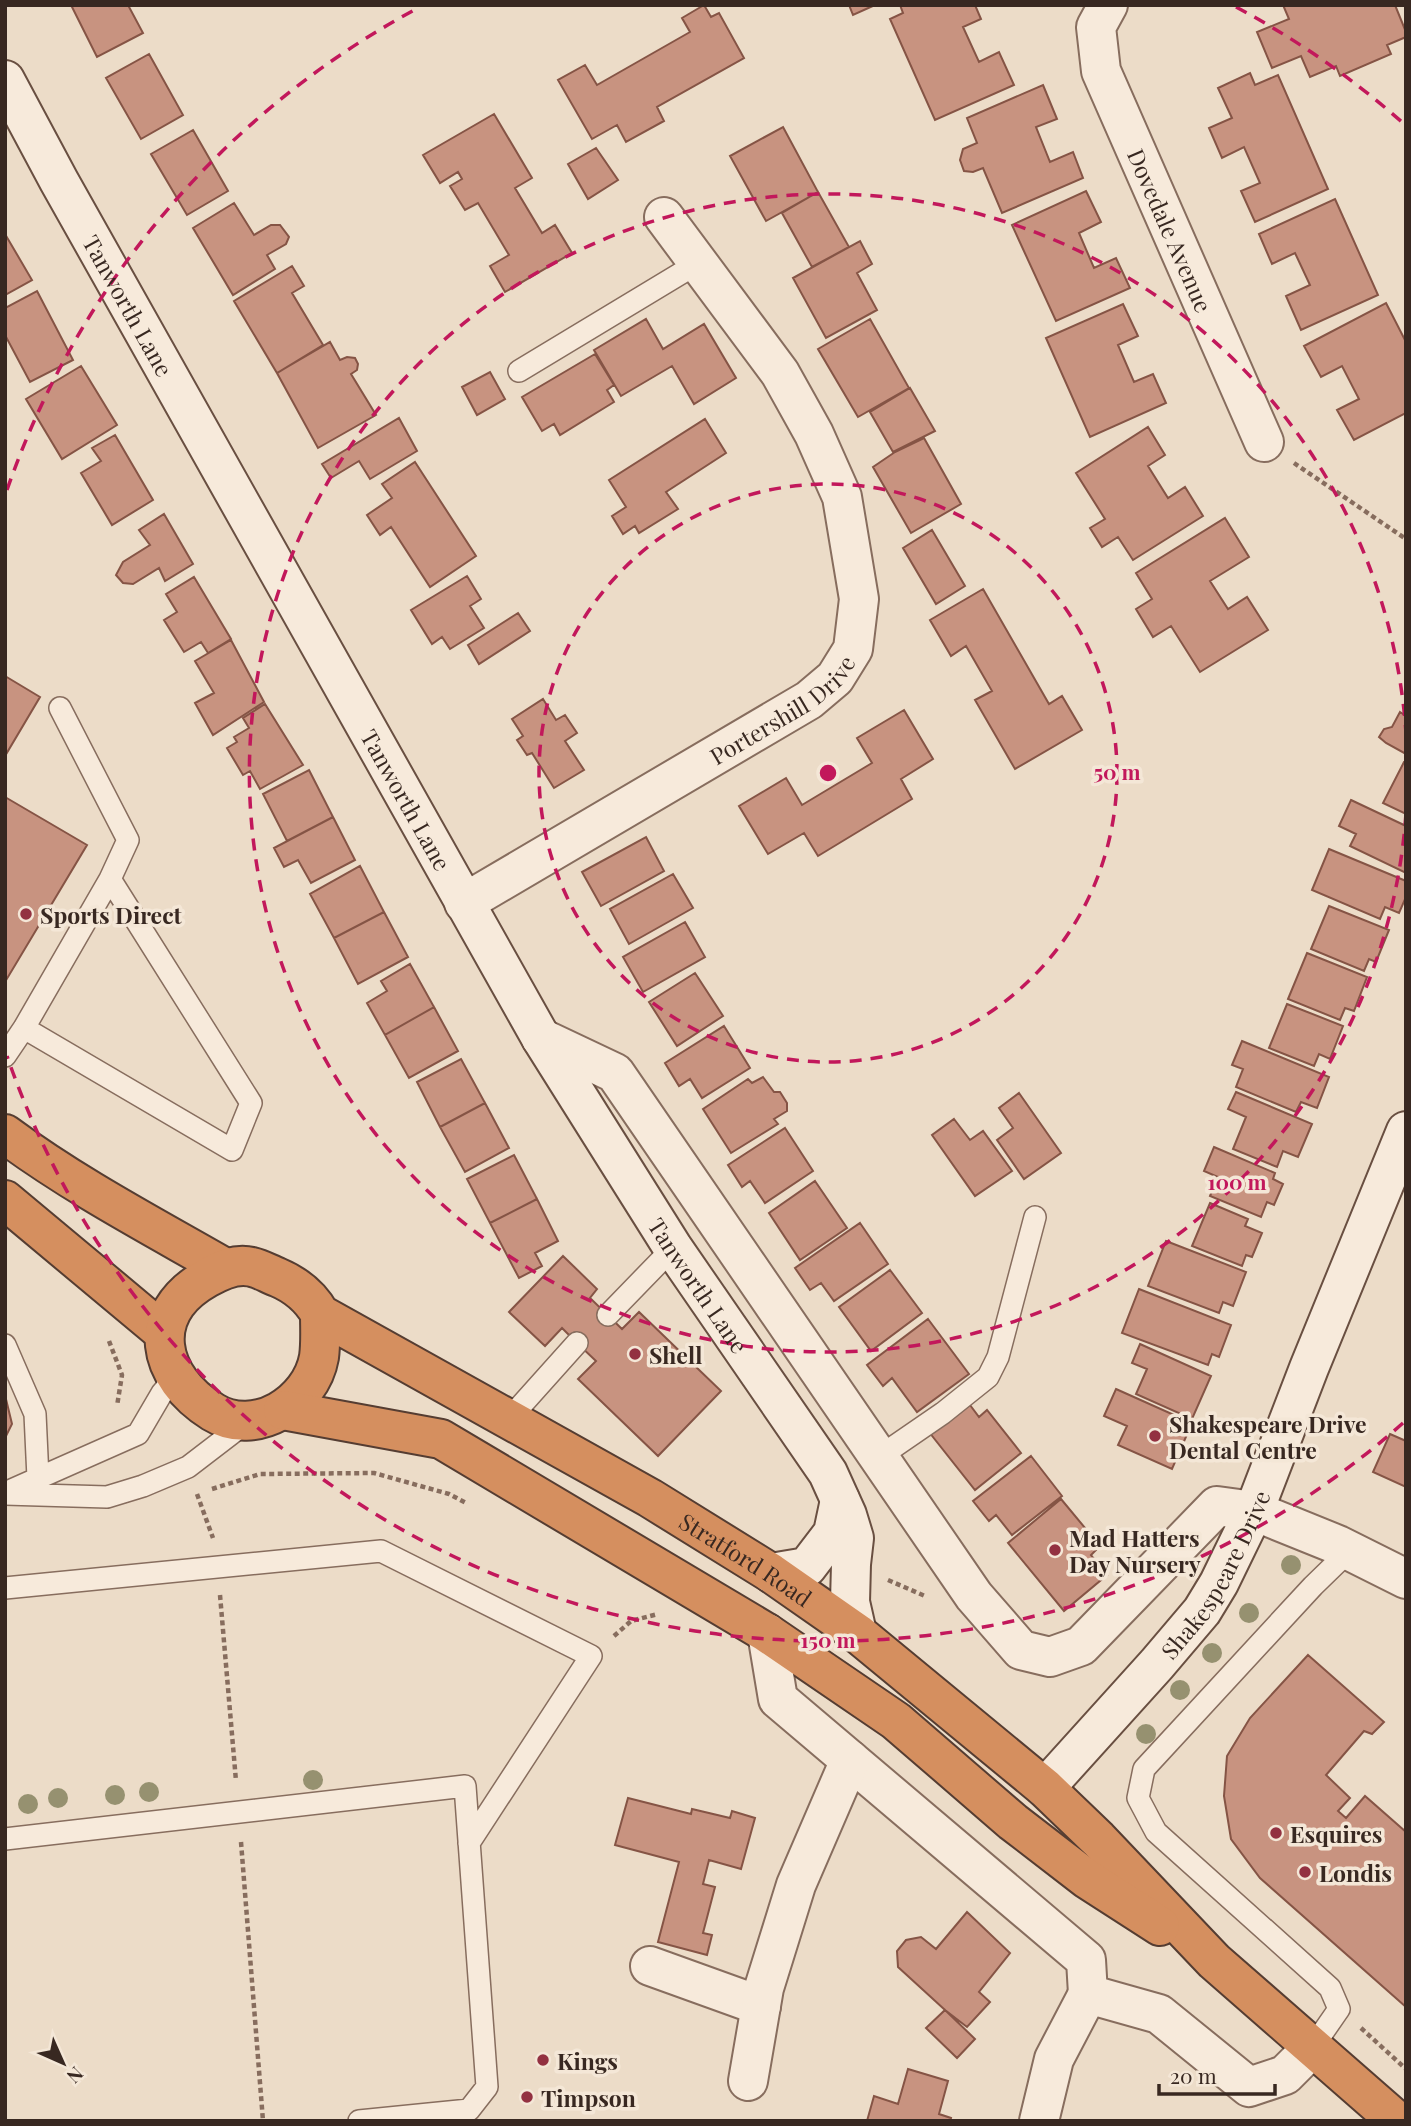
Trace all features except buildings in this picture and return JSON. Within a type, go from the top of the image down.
[{"type":"highway","points":[[5,1133],[37,1158],[111,1204],[225,1268]]},
{"type":"highway","name":"Stratford Road","points":[[5,1200],[165,1345],[175,1375],[197,1402],[221,1416],[266,1416],[441,1439],[767,1633],[896,1721],[1013,1822],[1087,1879],[1214,1961]]},
{"type":"highway","name":"Stratford Road","points":[[225,1268],[251,1266],[289,1282],[311,1298],[320,1314],[650,1498],[771,1573],[857,1633],[1045,1788],[1098,1839],[1214,1961],[1397,2121]]},
{"type":"highway","points":[[165,1345],[174,1308],[194,1286],[225,1268]]},
{"type":"highway","points":[[266,1416],[307,1386],[319,1359],[320,1314]]},
{"type":"highway","points":[[1013,1822],[1045,1788]]},
{"type":"street","name":"Dovedale Avenue","points":[[1097,8],[1096,27],[1101,71],[1264,442]]},
{"type":"street","name":"Tanworth Lane","points":[[5,80],[66,194],[541,1038],[673,1248],[828,1473],[854,1538],[850,1602],[857,1633]]},
{"type":"street","name":"Portershill Drive","points":[[464,903],[809,700],[835,678],[853,649],[859,599],[842,497],[814,434],[780,373],[664,217]]},
{"type":"street","points":[[541,1038],[615,1073],[974,1596],[1021,1650],[1051,1657],[1081,1646],[1217,1506],[1254,1511],[1406,1578]]},
{"type":"street","name":"Shakespeare Drive","points":[[1045,1788],[1202,1611],[1219,1583],[1254,1511],[1406,1131]]},
{"type":"street","points":[[771,1573],[807,1567],[833,1533],[840,1500]]},
{"type":"street","points":[[767,1633],[778,1699],[1086,1960],[1088,1994],[1054,2059],[1039,2121]]},
{"type":"street","points":[[748,2081],[764,1988],[796,1885],[850,1760]]},
{"type":"street","points":[[650,1966],[761,2006]]},
{"type":"street","points":[[1088,1994],[1159,2014],[1249,2087],[1285,2076],[1312,2048]]},
{"type":"lane","points":[[519,371],[698,262]]},
{"type":"lane","points":[[5,1056],[110,879],[128,840],[60,708]]},
{"type":"lane","points":[[24,1028],[232,1150],[251,1103],[110,879]]},
{"type":"lane","points":[[879,1457],[943,1413],[988,1377],[998,1357],[1035,1217]]},
{"type":"lane","points":[[608,1315],[673,1248]]},
{"type":"lane","points":[[509,1419],[578,1343]]},
{"type":"lane","points":[[5,1345],[35,1414],[37,1487]]},
{"type":"lane","points":[[5,1493],[37,1487],[138,1434],[168,1386],[165,1345]]},
{"type":"lane","points":[[37,1487],[107,1497],[143,1486],[187,1467],[266,1416]]},
{"type":"lane","points":[[5,1588],[381,1551],[591,1656],[469,1843]]},
{"type":"lane","points":[[1312,2048],[1339,2009],[1330,1989],[1156,1832],[1139,1798],[1144,1769],[1313,1586],[1349,1551]]},
{"type":"lane","points":[[5,1839],[465,1786],[487,2087],[469,2110],[359,2121]]},
{"type":"path","points":[[1264,442],[1406,539]]},
{"type":"path","points":[[101,1334],[111,1343],[122,1375],[117,1408],[95,1430],[102,1451]]},
{"type":"path","points":[[211,1490],[260,1474],[374,1474],[449,1494],[472,1506]]},
{"type":"path","points":[[186,1497],[198,1494],[217,1549],[262,2121]]},
{"type":"path","points":[[591,1656],[631,1621],[668,1611]]},
{"type":"path","points":[[1339,2009],[1406,2069]]},
{"type":"place","name":"Sports Direct","points":[[26,914]]},
{"type":"place","name":"Shell","points":[[635,1354]]},
{"type":"place","name":"Shakespeare Drive Dental Centre","points":[[1155,1436]]},
{"type":"place","name":"Mad Hatters Day Nursery","points":[[1055,1550]]},
{"type":"place","name":"Esquires","points":[[1276,1833]]},
{"type":"place","name":"Londis","points":[[1305,1872]]},
{"type":"place","name":"Kings","points":[[543,2060]]},
{"type":"place","name":"Timpson","points":[[527,2097]]}]
